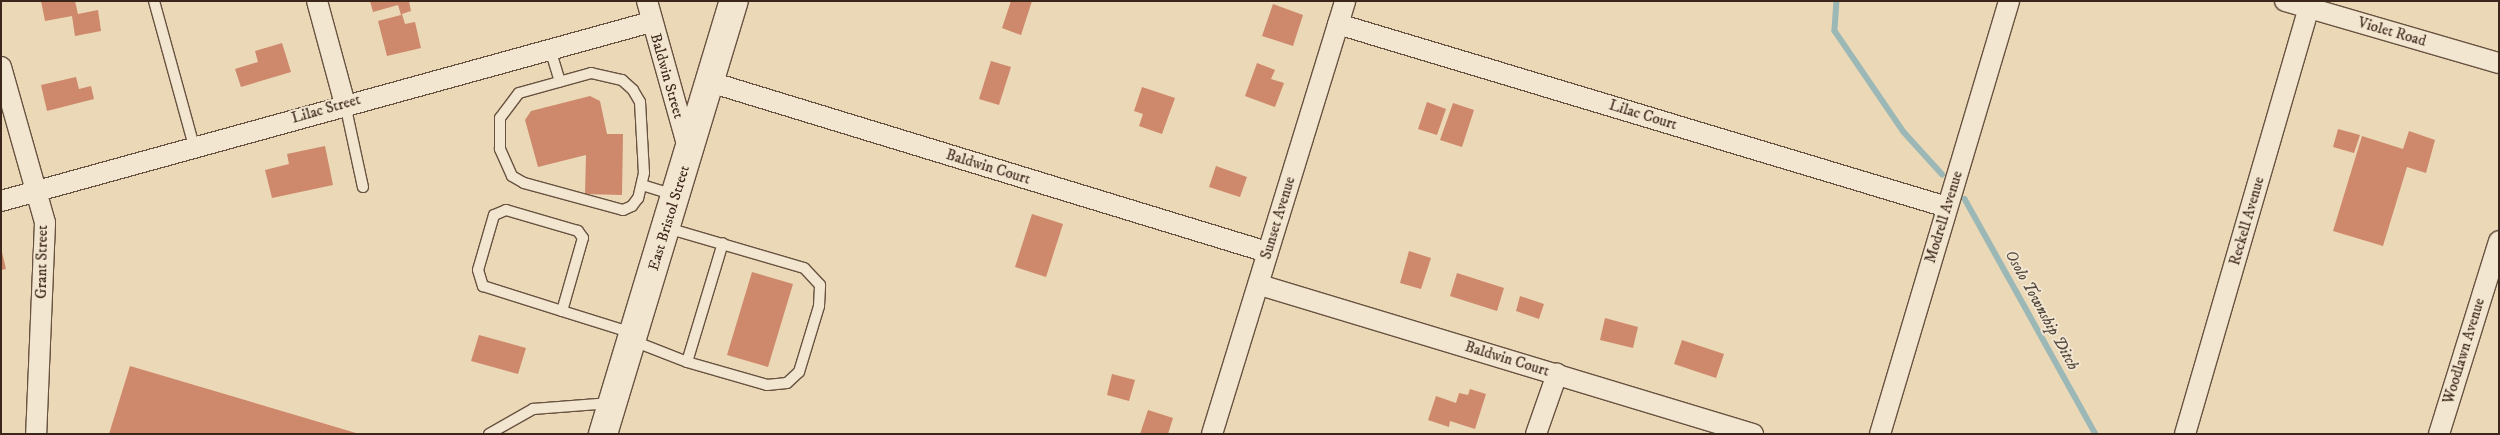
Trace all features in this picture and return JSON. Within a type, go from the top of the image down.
[{"type":"main road","name":"East Bristol Street","points":[[603,434],[734,1]]},
{"type":"street","points":[[318,1],[345,104]]},
{"type":"street","name":"Baldwin Street","points":[[647,1],[689,151]]},
{"type":"street","name":"Sunset Avenue","points":[[1212,434],[1260,285],[1267,252],[1345,1]]},
{"type":"street","name":"Modrell Avenue","points":[[1880,434],[2009,1]]},
{"type":"street","name":"Violet Road","points":[[2285,1],[2499,63]]},
{"type":"street","name":"Reckell Avenue","points":[[2185,434],[2308,8]]},
{"type":"street","name":"Lilac Street","points":[[1,200],[345,104],[652,22]]},
{"type":"street","name":"Lilac Court","points":[[1338,24],[1947,207]]},
{"type":"street","name":"Grant Street","points":[[1,67],[45,223],[36,434]]},
{"type":"street","name":"Baldwin Court","points":[[710,82],[1267,252]]},
{"type":"street","name":"Woodlawn Avenue","points":[[2438,434],[2499,241]]},
{"type":"street","name":"Baldwin Court","points":[[1260,285],[1753,434]]},
{"type":"street","points":[[1536,434],[1558,374]]},
{"type":"lane","points":[[154,1],[194,146]]},
{"type":"lane","points":[[550,49],[560,82]]},
{"type":"lane","points":[[591,74],[608,75],[622,80],[633,90],[644,118],[642,185],[632,206],[623,210],[540,189],[512,176],[500,149],[500,118],[519,93],[560,82],[591,74]]},
{"type":"lane","points":[[345,104],[363,187]]},
{"type":"lane","points":[[642,185],[676,196]]},
{"type":"lane","points":[[562,311],[583,238],[578,231],[506,210],[494,215],[478,270],[483,286],[562,311],[632,337],[688,362],[767,385],[787,383],[799,372],[819,306],[820,285],[804,268],[666,228]]},
{"type":"lane","points":[[688,362],[723,243]]},
{"type":"lane","points":[[489,434],[533,410],[612,403]]},
{"type":"building","points":[[41,1],[75,1],[78,14],[98,10],[101,31],[75,36],[72,16],[45,21]]},
{"type":"building","points":[[370,1],[409,1],[411,11],[402,14],[405,24],[415,22],[421,48],[387,56],[378,21],[401,15],[398,5],[373,12]]},
{"type":"building","points":[[1011,1],[1032,1],[1021,35],[1002,28]]},
{"type":"building","points":[[1273,4],[1303,15],[1293,46],[1262,36]]},
{"type":"building","points":[[282,43],[291,72],[241,87],[235,69],[258,62],[255,51]]},
{"type":"building","points":[[991,61],[1011,67],[999,105],[979,99]]},
{"type":"building","points":[[1257,63],[1275,70],[1271,79],[1284,83],[1275,107],[1245,96]]},
{"type":"building","points":[[76,77],[79,89],[91,86],[94,99],[47,111],[41,85]]},
{"type":"building","points":[[1142,87],[1175,98],[1162,134],[1139,126],[1143,114],[1134,111]]},
{"type":"building","points":[[590,96],[600,101],[607,134],[623,134],[622,195],[585,194],[586,155],[538,167],[525,120],[531,111]]},
{"type":"building","points":[[1427,102],[1446,109],[1437,135],[1418,129]]},
{"type":"building","points":[[1453,103],[1474,110],[1462,147],[1440,140]]},
{"type":"building","points":[[2338,129],[2360,135],[2354,153],[2333,147]]},
{"type":"building","points":[[2409,131],[2435,140],[2426,173],[2407,167],[2383,246],[2333,231],[2362,136],[2403,149]]},
{"type":"building","points":[[325,146],[333,185],[272,198],[265,170],[289,164],[287,154]]},
{"type":"building","points":[[1216,166],[1247,177],[1240,197],[1209,187]]},
{"type":"building","points":[[1032,214],[1063,224],[1046,277],[1015,267]]},
{"type":"building","points":[[1,248],[6,269],[1,270]]},
{"type":"building","points":[[1409,251],[1431,258],[1421,289],[1400,283]]},
{"type":"building","points":[[752,272],[793,284],[768,367],[727,355]]},
{"type":"building","points":[[1457,273],[1504,288],[1497,311],[1450,296]]},
{"type":"building","points":[[1520,296],[1544,304],[1539,319],[1516,311]]},
{"type":"building","points":[[1605,318],[1638,327],[1633,348],[1600,340]]},
{"type":"building","points":[[479,335],[526,348],[518,374],[471,361]]},
{"type":"building","points":[[1682,340],[1724,354],[1716,378],[1674,364]]},
{"type":"building","points":[[130,366],[356,433],[356,434],[109,434]]},
{"type":"building","points":[[1112,374],[1135,380],[1129,401],[1107,395]]},
{"type":"building","points":[[1470,389],[1486,394],[1475,429],[1450,421],[1449,427],[1428,420],[1436,396],[1456,403],[1459,393],[1468,395]]},
{"type":"building","points":[[1148,410],[1173,418],[1168,434],[1140,434]]},
{"type":"waterway","name":"Osolo Township Ditch","points":[[1837,1],[1835,31],[1904,132],[1942,174]]},
{"type":"waterway","name":"Osolo Township Ditch","points":[[1965,199],[2096,434]]}]
